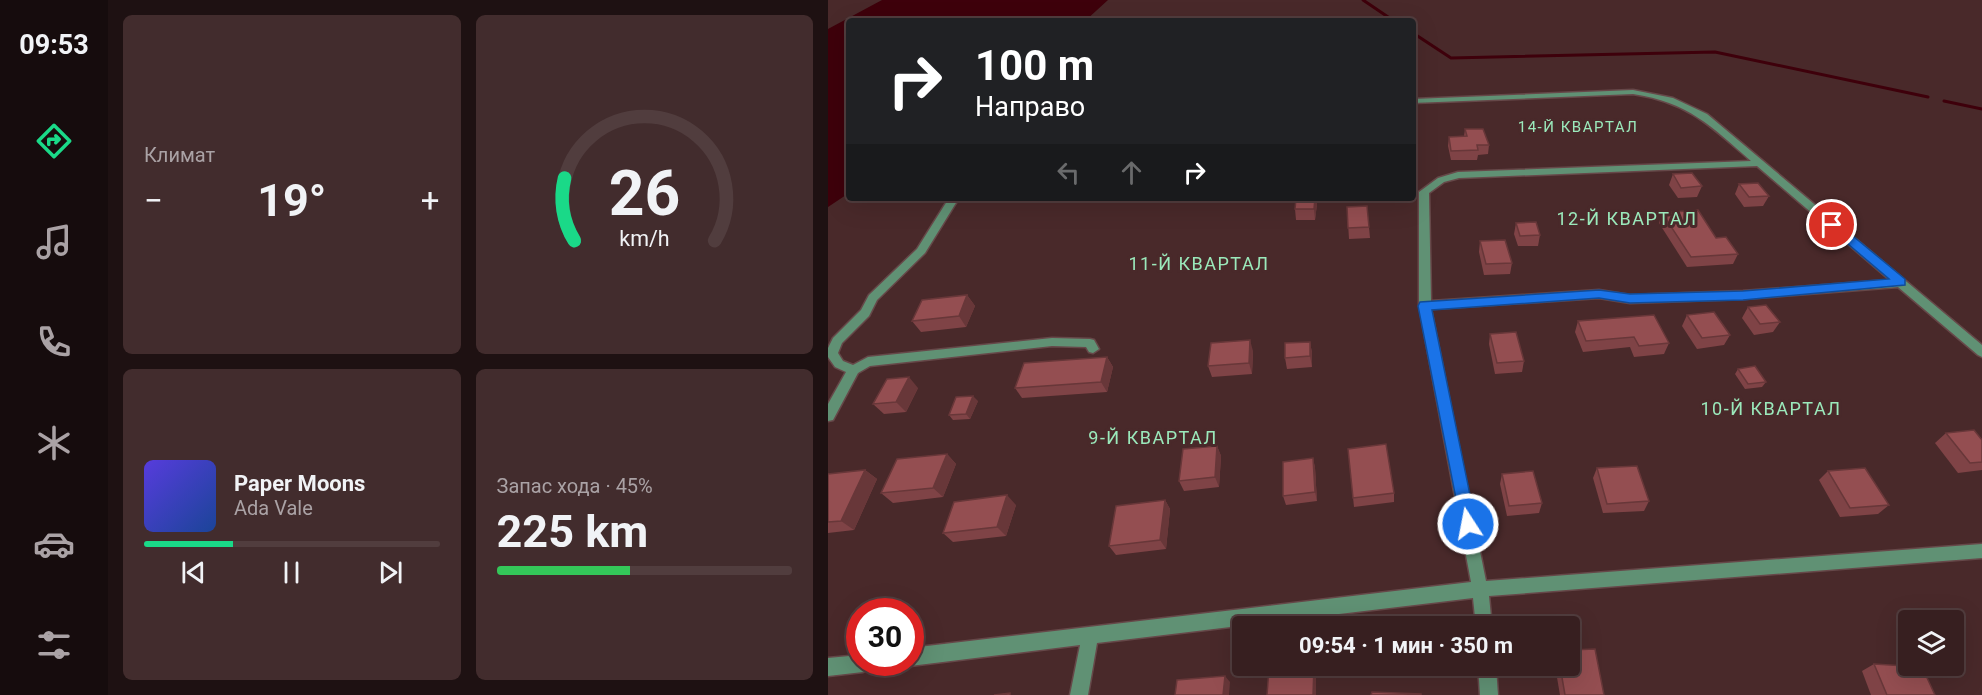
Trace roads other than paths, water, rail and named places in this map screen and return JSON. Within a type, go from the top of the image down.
[{"type":"street","points":[[1416,101],[1633,92],[1657,94],[1682,102],[1704,116],[1982,352]]},
{"type":"street","points":[[1483,616],[1480,589],[1425,306],[1424,192],[1441,180],[1458,175],[1760,164]]},
{"type":"street","points":[[854,370],[839,364],[832,353],[837,341],[865,313],[873,298],[921,250],[952,201]]},
{"type":"street","points":[[1425,306],[1599,294],[1630,299],[1743,296],[1900,282]]},
{"type":"street","points":[[828,416],[854,370],[868,362],[1052,342],[1090,343],[1093,349]]},
{"type":"street","points":[[924,655],[1480,589],[1982,551]]},
{"type":"street","points":[[1079,695],[1090,636]]},
{"type":"street","points":[[828,667],[846,665]]},
{"type":"street","points":[[1488,676],[1489,695]]},
{"type":"waterway","points":[[1363,0],[1390,18]]},
{"type":"waterway","points":[[1416,35],[1451,58],[1715,52],[1928,97]]},
{"type":"waterway","points":[[1944,101],[1982,109]]},
{"type":"district","name":"14-Й КВАРТАЛ","points":[[1578,127]]},
{"type":"district","name":"12-Й КВАРТАЛ","points":[[1627,218]]},
{"type":"district","name":"11-Й КВАРТАЛ","points":[[1199,263]]},
{"type":"district","name":"10-Й КВАРТАЛ","points":[[1771,408]]},
{"type":"district","name":"9-Й КВАРТАЛ","points":[[1153,437]]}]
